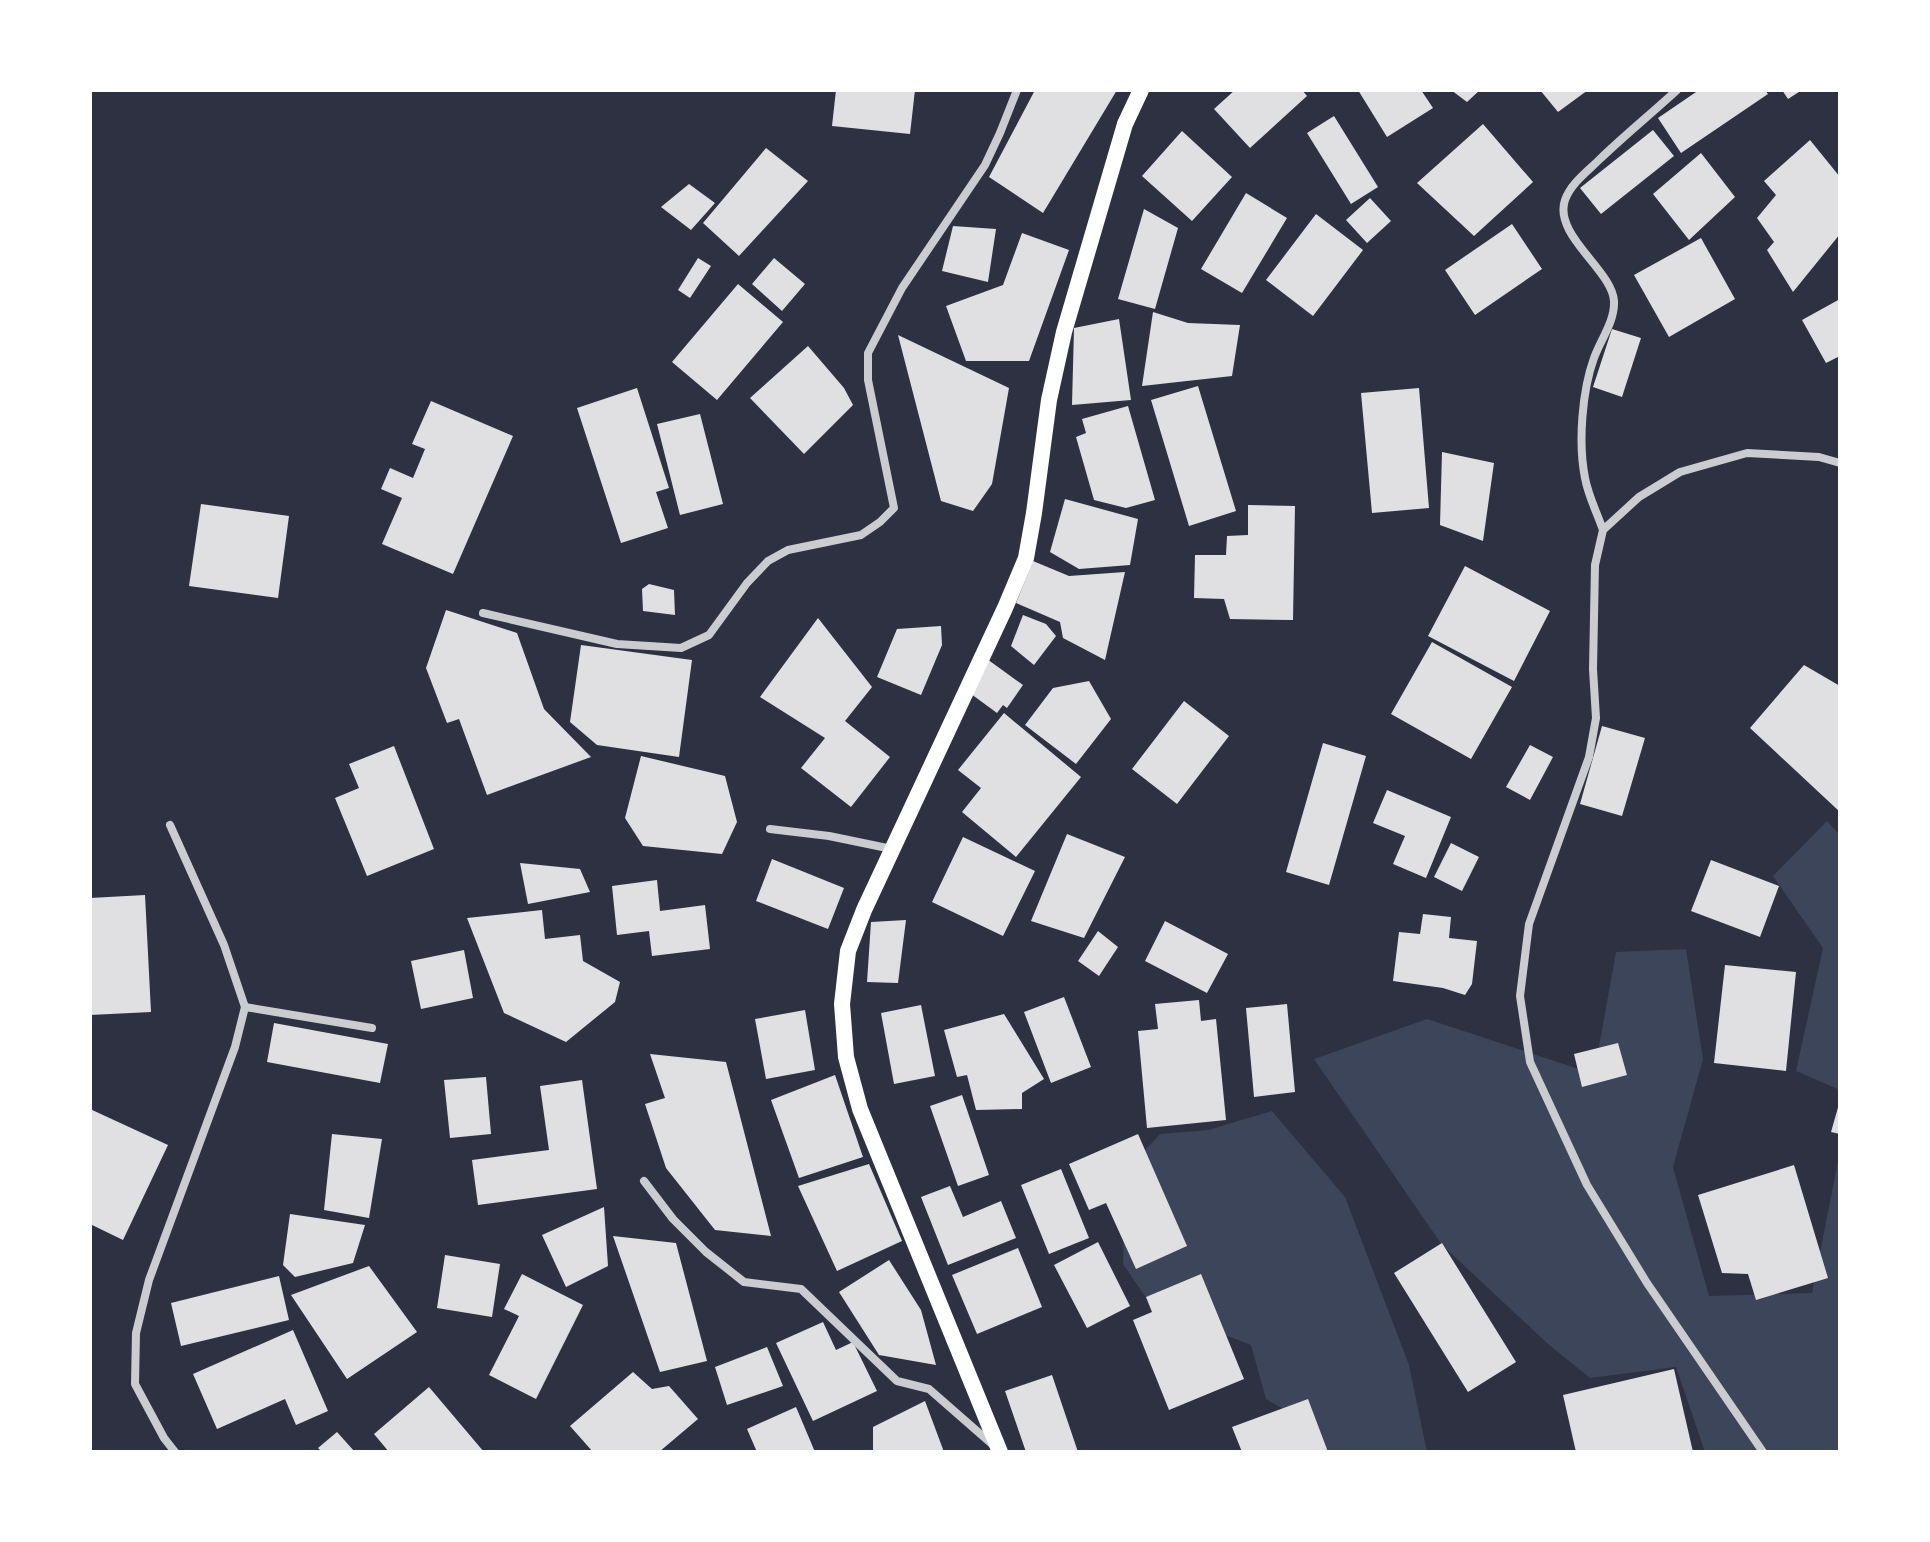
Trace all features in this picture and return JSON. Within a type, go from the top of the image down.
[{"type":"main road","points":[[999,1451],[860,1109],[846,1057],[842,1004],[848,951],[864,910],[1026,558],[1049,400],[1064,332],[1125,124],[1141,90]]},
{"type":"street","points":[[483,613],[617,644],[681,648],[709,635],[747,583],[768,561],[788,550],[861,535],[880,522],[894,508],[868,380],[868,353],[902,288],[985,165],[1017,90]]},
{"type":"street","points":[[1677,90],[1576,182],[1564,202],[1565,219],[1574,239],[1605,280],[1614,298],[1613,315],[1593,361],[1582,415],[1585,480],[1603,530],[1595,565],[1593,669],[1596,718],[1589,757],[1529,924],[1520,996],[1530,1062],[1587,1185],[1647,1283],[1763,1452]]},
{"type":"street","points":[[1603,530],[1639,497],[1680,472],[1747,453],[1819,457],[1840,463]]},
{"type":"street","points":[[170,825],[224,945],[245,1007],[235,1047],[149,1280],[136,1333],[135,1384],[175,1452]]},
{"type":"street","points":[[770,829],[829,836],[892,849]]},
{"type":"street","points":[[245,1007],[372,1028]]},
{"type":"street","points":[[644,1181],[673,1219],[706,1252],[744,1282],[801,1289],[897,1381],[929,1389],[999,1451]]},
{"type":"shaded area","points":[[1827,821],[1840,835],[1840,1090],[1796,1071],[1823,948],[1773,876]]},
{"type":"shaded area","points":[[1686,949],[1703,1059],[1673,1167],[1709,1296],[1812,1293],[1840,1151],[1840,1452],[1705,1452],[1676,1367],[1590,1378],[1548,1344],[1442,1245],[1314,1059],[1427,1019],[1594,1074],[1616,952]]},
{"type":"shaded area","points":[[1272,1111],[1345,1197],[1409,1365],[1427,1452],[1310,1452],[1292,1414],[1266,1399],[1251,1345],[1188,1321],[1160,1318],[1123,1264],[1125,1172],[1160,1134],[1208,1130]]},
{"type":"building","points":[[836,90],[915,90],[910,134],[832,126]]},
{"type":"building","points":[[1035,90],[1117,90],[1043,213],[989,177]]},
{"type":"building","points":[[1235,90],[1302,90],[1307,96],[1250,148],[1214,109]]},
{"type":"building","points":[[1358,90],[1421,90],[1433,108],[1387,137]]},
{"type":"building","points":[[1451,90],[1480,90],[1467,102]]},
{"type":"building","points":[[1540,90],[1588,90],[1558,112]]},
{"type":"building","points":[[1699,90],[1765,90],[1768,94],[1681,153],[1658,118]]},
{"type":"building","points":[[1782,90],[1802,90],[1788,99]]},
{"type":"building","points":[[1334,116],[1378,187],[1351,204],[1307,133]]},
{"type":"building","points":[[1483,124],[1533,182],[1474,236],[1417,183]]},
{"type":"building","points":[[1653,130],[1674,156],[1601,214],[1580,188]]},
{"type":"building","points":[[1182,131],[1232,177],[1192,221],[1142,176]]},
{"type":"building","points":[[1810,140],[1840,177],[1840,234],[1793,292],[1767,250],[1774,242],[1757,218],[1776,195],[1764,181]]},
{"type":"building","points":[[766,148],[808,181],[739,256],[703,223]]},
{"type":"building","points":[[1701,153],[1735,197],[1689,240],[1653,194]]},
{"type":"building","points":[[689,184],[715,203],[691,230],[661,207]]},
{"type":"building","points":[[1246,193],[1287,218],[1242,293],[1201,269]]},
{"type":"building","points":[[1370,198],[1391,221],[1367,243],[1346,220]]},
{"type":"building","points":[[1144,209],[1178,228],[1155,309],[1118,299]]},
{"type":"building","points":[[1316,214],[1363,250],[1313,316],[1266,280]]},
{"type":"building","points":[[1512,224],[1542,269],[1475,315],[1445,270]]},
{"type":"building","points":[[953,226],[996,229],[988,282],[942,271]]},
{"type":"building","points":[[1022,233],[1069,250],[1029,361],[966,361],[946,306],[1003,285]]},
{"type":"building","points":[[1701,238],[1735,299],[1669,337],[1634,275]]},
{"type":"building","points":[[698,258],[711,266],[690,298],[678,290]]},
{"type":"building","points":[[774,258],[805,284],[782,311],[752,284]]},
{"type":"building","points":[[738,284],[783,322],[717,400],[672,362]]},
{"type":"building","points":[[1840,299],[1840,356],[1826,363],[1802,320]]},
{"type":"building","points":[[1153,312],[1188,323],[1240,325],[1232,376],[1142,386]]},
{"type":"building","points":[[1119,319],[1131,400],[1072,405],[1074,328]]},
{"type":"building","points":[[1612,329],[1641,338],[1622,397],[1593,387]]},
{"type":"building","points":[[898,335],[1009,388],[992,484],[973,511],[941,501]]},
{"type":"building","points":[[808,346],[844,388],[853,405],[804,454],[750,398]]},
{"type":"building","points":[[1198,386],[1236,511],[1189,526],[1151,400]]},
{"type":"building","points":[[637,388],[669,488],[656,492],[668,528],[621,543],[577,408]]},
{"type":"building","points":[[1419,388],[1429,508],[1372,513],[1361,393]]},
{"type":"building","points":[[431,401],[513,436],[453,574],[382,544],[402,498],[381,489],[390,468],[413,478],[425,449],[412,444]]},
{"type":"building","points":[[1128,406],[1155,500],[1126,508],[1094,500],[1076,437],[1086,433],[1082,419]]},
{"type":"building","points":[[700,414],[723,504],[680,515],[657,424]]},
{"type":"building","points":[[1442,452],[1494,463],[1483,541],[1440,525]]},
{"type":"building","points":[[1065,499],[1138,519],[1130,565],[1079,569],[1050,552]]},
{"type":"building","points":[[201,504],[289,516],[278,598],[189,586]]},
{"type":"building","points":[[1248,505],[1295,506],[1293,620],[1230,619],[1224,599],[1194,598],[1195,555],[1226,555],[1227,536],[1248,535]]},
{"type":"building","points":[[1033,561],[1069,576],[1125,572],[1105,660],[1063,638],[1060,622],[1016,603]]},
{"type":"building","points":[[1465,566],[1550,611],[1514,681],[1428,636]]},
{"type":"building","points":[[649,584],[674,590],[675,615],[643,611],[642,589]]},
{"type":"building","points":[[446,610],[517,633],[544,709],[591,757],[487,795],[459,719],[447,723],[426,668]]},
{"type":"building","points":[[1023,615],[1046,624],[1056,636],[1034,665],[1011,646]]},
{"type":"building","points":[[818,618],[872,687],[845,721],[890,757],[851,807],[801,768],[825,738],[760,697]]},
{"type":"building","points":[[941,626],[942,645],[921,695],[877,677],[897,629]]},
{"type":"building","points":[[1432,642],[1512,687],[1471,759],[1391,714]]},
{"type":"building","points":[[581,645],[692,660],[679,757],[597,745],[570,722]]},
{"type":"building","points":[[987,659],[1023,685],[1007,708],[1003,705],[997,713],[967,691]]},
{"type":"building","points":[[1804,665],[1840,686],[1840,812],[1750,728]]},
{"type":"building","points":[[1089,681],[1111,719],[1076,764],[1025,725],[1053,688]]},
{"type":"building","points":[[1184,701],[1229,736],[1177,804],[1132,769]]},
{"type":"building","points":[[1004,713],[1081,777],[1016,857],[962,812],[981,788],[958,770]]},
{"type":"building","points":[[1602,726],[1645,738],[1622,816],[1580,804]]},
{"type":"building","points":[[1323,743],[1366,756],[1329,885],[1286,872]]},
{"type":"building","points":[[1530,745],[1553,757],[1530,800],[1506,787]]},
{"type":"building","points":[[394,746],[434,849],[367,876],[335,798],[359,788],[349,764]]},
{"type":"building","points":[[641,756],[725,776],[737,822],[722,854],[643,846],[625,818]]},
{"type":"building","points":[[1387,790],[1451,817],[1426,878],[1393,864],[1405,836],[1373,823]]},
{"type":"building","points":[[1067,834],[1125,857],[1084,938],[1031,921]]},
{"type":"building","points":[[963,837],[1035,871],[1003,936],[932,902]]},
{"type":"building","points":[[1451,843],[1479,857],[1462,891],[1434,877]]},
{"type":"building","points":[[772,859],[844,888],[828,929],[756,901]]},
{"type":"building","points":[[1711,860],[1779,886],[1760,937],[1691,911]]},
{"type":"building","points":[[520,863],[580,869],[590,892],[528,904]]},
{"type":"building","points":[[657,880],[660,911],[705,905],[710,949],[652,956],[649,931],[617,935],[612,886]]},
{"type":"building","points":[[145,895],[151,1012],[90,1015],[90,898]]},
{"type":"building","points":[[542,910],[545,939],[580,935],[583,961],[620,982],[615,1002],[566,1042],[504,1013],[467,918]]},
{"type":"building","points":[[1423,914],[1451,917],[1449,938],[1477,941],[1472,984],[1465,995],[1443,988],[1393,981],[1399,932],[1420,934]]},
{"type":"building","points":[[906,920],[898,983],[867,982],[871,922]]},
{"type":"building","points":[[1165,921],[1228,954],[1207,993],[1145,961]]},
{"type":"building","points":[[1098,931],[1118,947],[1099,976],[1078,961]]},
{"type":"building","points":[[464,950],[473,998],[421,1009],[411,961]]},
{"type":"building","points":[[1725,965],[1796,972],[1786,1071],[1714,1063]]},
{"type":"building","points":[[1064,997],[1091,1067],[1051,1083],[1024,1012]]},
{"type":"building","points":[[1199,1000],[1201,1021],[1216,1019],[1226,1120],[1147,1128],[1138,1031],[1158,1029],[1155,1004]]},
{"type":"building","points":[[1287,1004],[1295,1092],[1254,1097],[1246,1008]]},
{"type":"building","points":[[921,1005],[935,1076],[894,1084],[881,1013]]},
{"type":"building","points":[[805,1010],[815,1070],[766,1079],[755,1019]]},
{"type":"building","points":[[1004,1014],[1044,1079],[1022,1093],[1022,1109],[976,1110],[967,1075],[957,1077],[944,1030]]},
{"type":"building","points":[[274,1023],[388,1044],[380,1083],[267,1062]]},
{"type":"building","points":[[1618,1043],[1627,1075],[1582,1087],[1574,1054]]},
{"type":"building","points":[[650,1054],[726,1062],[771,1236],[715,1230],[666,1168],[645,1104],[665,1098]]},
{"type":"building","points":[[835,1075],[863,1157],[799,1178],[771,1100]]},
{"type":"building","points":[[486,1077],[491,1134],[450,1138],[444,1080]]},
{"type":"building","points":[[582,1080],[597,1189],[478,1205],[472,1160],[549,1150],[540,1086]]},
{"type":"building","points":[[962,1095],[989,1175],[958,1186],[930,1106]]},
{"type":"building","points":[[1840,1104],[1840,1134],[1831,1132]]},
{"type":"building","points":[[90,1109],[168,1145],[123,1240],[90,1224]]},
{"type":"building","points":[[332,1134],[382,1139],[369,1218],[324,1210]]},
{"type":"building","points":[[1138,1134],[1187,1246],[1136,1269],[1106,1203],[1089,1210],[1069,1164]]},
{"type":"building","points":[[869,1164],[902,1241],[837,1271],[798,1186]]},
{"type":"building","points":[[1794,1165],[1828,1278],[1756,1300],[1748,1274],[1722,1273],[1698,1195]]},
{"type":"building","points":[[1061,1169],[1089,1238],[1049,1254],[1021,1185]]},
{"type":"building","points":[[950,1186],[963,1217],[1001,1201],[1016,1238],[948,1265],[921,1197]]},
{"type":"building","points":[[604,1207],[608,1266],[566,1287],[542,1235]]},
{"type":"building","points":[[290,1214],[365,1225],[353,1263],[295,1277],[283,1265]]},
{"type":"building","points":[[613,1236],[676,1243],[707,1361],[660,1372]]},
{"type":"building","points":[[1098,1242],[1130,1306],[1087,1328],[1054,1265]]},
{"type":"building","points":[[1442,1243],[1516,1362],[1468,1392],[1394,1273]]},
{"type":"building","points":[[1018,1248],[1042,1307],[977,1334],[952,1275]]},
{"type":"building","points":[[445,1255],[500,1264],[492,1317],[437,1308]]},
{"type":"building","points":[[889,1260],[921,1310],[936,1365],[879,1355],[839,1292]]},
{"type":"building","points":[[369,1266],[417,1332],[347,1379],[291,1295]]},
{"type":"building","points":[[522,1274],[583,1305],[536,1399],[489,1375],[519,1316],[504,1309]]},
{"type":"building","points":[[1201,1274],[1244,1379],[1169,1410],[1133,1320],[1152,1312],[1146,1297]]},
{"type":"building","points":[[279,1276],[289,1320],[181,1346],[171,1303]]},
{"type":"building","points":[[823,1322],[836,1350],[853,1342],[877,1391],[813,1421],[776,1343]]},
{"type":"building","points":[[293,1330],[328,1411],[296,1425],[285,1399],[217,1429],[193,1374]]},
{"type":"building","points":[[767,1347],[783,1386],[727,1405],[715,1367]]},
{"type":"building","points":[[1674,1369],[1693,1452],[1576,1452],[1563,1395]]},
{"type":"building","points":[[633,1372],[652,1389],[669,1386],[698,1419],[659,1452],[593,1452],[570,1426]]},
{"type":"building","points":[[1052,1375],[1078,1452],[1026,1452],[1005,1391]]},
{"type":"building","points":[[429,1387],[484,1452],[389,1452],[374,1434]]},
{"type":"building","points":[[1308,1399],[1328,1452],[1242,1452],[1232,1427]]},
{"type":"building","points":[[925,1401],[944,1452],[873,1452],[873,1427]]},
{"type":"building","points":[[796,1407],[815,1452],[757,1452],[747,1429]]},
{"type":"building","points":[[337,1432],[355,1452],[322,1452],[318,1448]]}]
